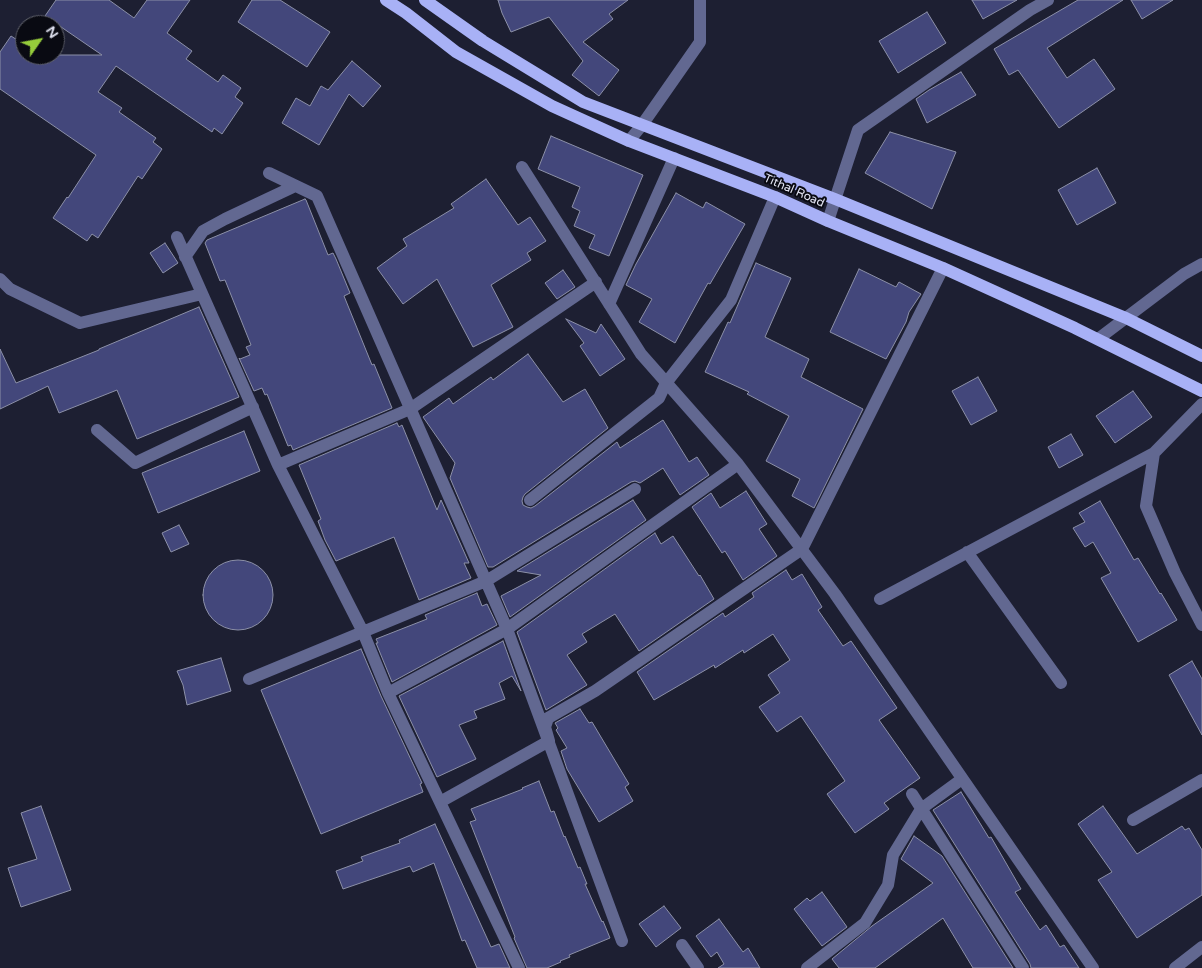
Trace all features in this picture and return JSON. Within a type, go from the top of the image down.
[{"type":"main road","name":"Tithal Road","points":[[386,0],[456,52],[552,106],[629,141],[774,197],[944,268],[1098,339],[1202,391]]},
{"type":"main road","points":[[425,0],[483,41],[583,102],[835,199],[1126,318],[1202,356]]},
{"type":"street","points":[[629,141],[700,42],[700,0]]},
{"type":"street","points":[[828,221],[858,130],[1030,10],[1048,0]]},
{"type":"street","points":[[609,304],[674,158]]},
{"type":"street","points":[[522,167],[641,354],[738,464],[802,549],[1093,968]]},
{"type":"street","points":[[269,174],[318,196],[507,629],[622,941]]},
{"type":"street","points":[[186,257],[203,231],[295,186]]},
{"type":"street","points":[[530,500],[659,398],[666,383],[731,300],[774,197]]},
{"type":"street","points":[[177,238],[278,464],[363,632],[388,693],[519,968]]},
{"type":"street","points":[[1098,339],[1184,274],[1202,264]]},
{"type":"street","points":[[548,741],[546,727],[548,718],[595,690],[802,549],[944,268]]},
{"type":"street","points":[[0,279],[10,289],[80,323],[202,294]]},
{"type":"street","points":[[278,464],[410,408],[596,282]]},
{"type":"street","points":[[880,598],[1154,453],[1202,404]]},
{"type":"street","points":[[97,430],[135,463],[253,407]]},
{"type":"street","points":[[1154,453],[1146,506],[1175,573],[1202,625]]},
{"type":"street","points":[[388,693],[507,629],[738,464]]},
{"type":"street","points":[[249,679],[486,581],[634,489]]},
{"type":"street","points":[[967,552],[1061,683]]},
{"type":"street","points":[[440,802],[548,741]]},
{"type":"street","points":[[808,968],[865,923],[888,885],[893,855],[921,809],[962,779]]},
{"type":"street","points":[[1133,820],[1202,780]]},
{"type":"street","points":[[912,794],[1023,968]]},
{"type":"street","points":[[682,945],[698,968]]},
{"type":"street","points":[[1175,968],[1202,947]]},
{"type":"building","points":[[56,0],[109,0],[134,18],[147,0],[190,0],[167,33],[192,51],[186,59],[218,82],[223,75],[241,88],[235,97],[243,103],[222,134],[214,128],[212,132],[116,66],[98,92],[122,108],[119,112],[156,138],[153,142],[162,149],[142,179],[138,176],[98,238],[92,234],[87,241],[53,218],[96,155],[0,89],[0,52],[11,36],[15,39],[15,65],[65,65],[65,55],[102,55],[65,30],[65,15],[46,15]]},
{"type":"building","points":[[252,0],[280,0],[330,32],[307,67],[238,22]]},
{"type":"building","points":[[498,0],[628,0],[609,14],[613,19],[583,42],[619,70],[599,96],[572,75],[583,61],[549,17],[511,32]]},
{"type":"building","points":[[972,0],[1017,0],[983,19]]},
{"type":"building","points":[[1078,0],[1123,0],[1047,48],[1067,78],[1094,59],[1115,89],[1059,128],[1018,70],[1009,75],[994,49]]},
{"type":"building","points":[[1131,0],[1173,0],[1142,19]]},
{"type":"building","points":[[927,12],[946,43],[898,73],[879,41]]},
{"type":"building","points":[[352,61],[381,86],[363,107],[349,94],[319,145],[282,123],[296,98],[310,106],[321,86],[328,90]]},
{"type":"building","points":[[961,72],[976,95],[927,123],[916,99]]},
{"type":"building","points":[[890,132],[956,152],[932,209],[865,173]]},
{"type":"building","points":[[551,136],[643,175],[609,256],[589,248],[595,235],[574,226],[580,211],[572,207],[580,187],[538,169]]},
{"type":"building","points":[[1097,168],[1116,203],[1077,225],[1058,190]]},
{"type":"building","points":[[486,179],[518,225],[530,217],[546,241],[527,253],[531,260],[491,285],[513,327],[473,347],[437,279],[403,304],[377,268],[407,246],[403,239],[454,208],[451,204]]},
{"type":"building","points":[[676,193],[703,208],[706,202],[745,224],[710,284],[708,283],[675,343],[639,322],[652,299],[626,285]]},
{"type":"building","points":[[305,199],[328,255],[333,253],[336,259],[350,293],[344,296],[392,408],[293,450],[291,445],[288,446],[267,394],[265,395],[262,388],[254,391],[239,358],[250,355],[246,347],[251,345],[225,280],[220,281],[205,243],[207,240]]},
{"type":"building","points":[[165,243],[178,263],[163,273],[150,253]]},
{"type":"building","points":[[756,263],[791,278],[765,337],[809,359],[801,377],[863,409],[814,508],[792,496],[800,479],[766,461],[789,416],[747,394],[749,392],[705,372],[728,322],[730,323]]},
{"type":"building","points":[[859,269],[896,287],[899,282],[921,294],[909,312],[906,322],[886,359],[830,332]]},
{"type":"building","points":[[563,270],[575,287],[557,299],[545,283]]},
{"type":"building","points":[[199,307],[239,397],[137,439],[117,390],[59,413],[48,386],[0,409],[0,349],[16,383]]},
{"type":"building","points":[[566,319],[596,333],[601,324],[625,359],[600,376],[580,346],[584,343]]},
{"type":"building","points":[[528,354],[563,402],[585,389],[608,428],[525,494],[522,501],[523,505],[531,508],[535,506],[617,442],[620,448],[663,420],[689,462],[697,457],[709,475],[680,495],[663,468],[640,483],[631,482],[493,567],[488,567],[450,478],[455,463],[423,417],[449,398],[453,404],[491,377],[493,380]]},
{"type":"building","points":[[978,377],[997,411],[971,425],[952,391]]},
{"type":"building","points":[[1133,391],[1152,417],[1115,443],[1096,416]]},
{"type":"building","points":[[397,423],[399,427],[402,425],[437,510],[441,500],[469,563],[464,563],[471,578],[419,600],[394,537],[336,561],[325,540],[318,521],[321,519],[299,465]]},
{"type":"building","points":[[244,431],[260,471],[158,513],[142,473]]},
{"type":"building","points":[[1071,434],[1083,455],[1059,468],[1048,447]]},
{"type":"building","points":[[746,491],[767,524],[759,529],[777,556],[743,580],[725,551],[722,553],[692,507],[711,493],[720,508]]},
{"type":"building","points":[[633,500],[646,520],[510,617],[501,596],[541,575],[517,571]]},
{"type":"building","points":[[1100,501],[1134,560],[1138,558],[1177,620],[1138,642],[1101,578],[1111,573],[1093,542],[1085,547],[1073,528],[1085,522],[1079,513]]},
{"type":"building","points":[[179,525],[189,544],[171,552],[162,533]]},
{"type":"building","points":[[655,533],[661,544],[673,536],[714,599],[639,651],[615,614],[582,634],[587,642],[567,655],[587,685],[546,710],[517,632]]},
{"type":"building","points":[[238,560],[251,563],[263,570],[270,582],[273,595],[270,608],[263,620],[251,627],[238,630],[225,627],[213,620],[206,608],[203,595],[206,582],[213,570],[225,563]]},
{"type":"building","points":[[786,570],[792,580],[802,574],[822,607],[818,610],[843,646],[851,641],[897,708],[879,720],[920,778],[884,803],[889,809],[855,833],[827,794],[845,781],[801,716],[777,732],[759,707],[780,693],[768,675],[790,660],[773,634],[744,653],[743,650],[715,668],[714,665],[654,700],[637,672],[723,613],[725,617],[754,597],[752,593]]},
{"type":"building","points":[[477,593],[482,606],[487,604],[497,625],[392,682],[376,639],[427,619],[425,615]]},
{"type":"building","points":[[503,641],[521,691],[512,676],[499,683],[505,699],[474,711],[477,718],[459,725],[476,759],[437,777],[399,696]]},
{"type":"building","points":[[361,649],[422,783],[420,784],[423,792],[321,834],[261,690]]},
{"type":"building","points":[[221,658],[231,691],[187,705],[183,685],[177,671]]},
{"type":"building","points":[[1192,661],[1202,679],[1202,735],[1169,675]]},
{"type":"building","points":[[580,709],[589,723],[592,722],[629,784],[625,787],[633,801],[599,822],[567,769],[561,751],[567,748],[556,730],[558,728],[555,723]]},
{"type":"building","points":[[539,781],[551,812],[554,811],[578,868],[580,867],[587,884],[585,884],[610,938],[569,955],[570,957],[547,968],[527,968],[470,822],[476,820],[471,809]]},
{"type":"building","points":[[961,792],[989,838],[991,837],[1021,889],[1015,892],[1040,930],[1046,925],[1060,947],[1064,945],[1079,968],[1031,968],[933,810]]},
{"type":"building","points":[[41,806],[71,890],[21,907],[8,868],[37,859],[21,813]]},
{"type":"building","points":[[1103,806],[1137,854],[1182,826],[1185,830],[1189,828],[1202,850],[1202,895],[1137,938],[1098,880],[1112,872],[1078,824]]},
{"type":"building","points":[[435,824],[491,947],[499,944],[510,968],[477,968],[465,940],[462,941],[434,863],[413,872],[410,866],[343,889],[336,871],[363,861],[361,857],[400,843],[399,840]]},
{"type":"building","points":[[914,836],[942,856],[1013,968],[973,968],[943,918],[875,968],[839,968],[832,959],[872,926],[933,883],[901,859]]},
{"type":"building","points":[[822,892],[847,927],[822,946],[794,909],[807,898],[810,901]]},
{"type":"building","points":[[664,906],[681,928],[656,947],[639,924]]},
{"type":"building","points":[[719,919],[743,952],[748,948],[760,968],[718,968],[724,964],[717,952],[711,957],[696,936]]}]
